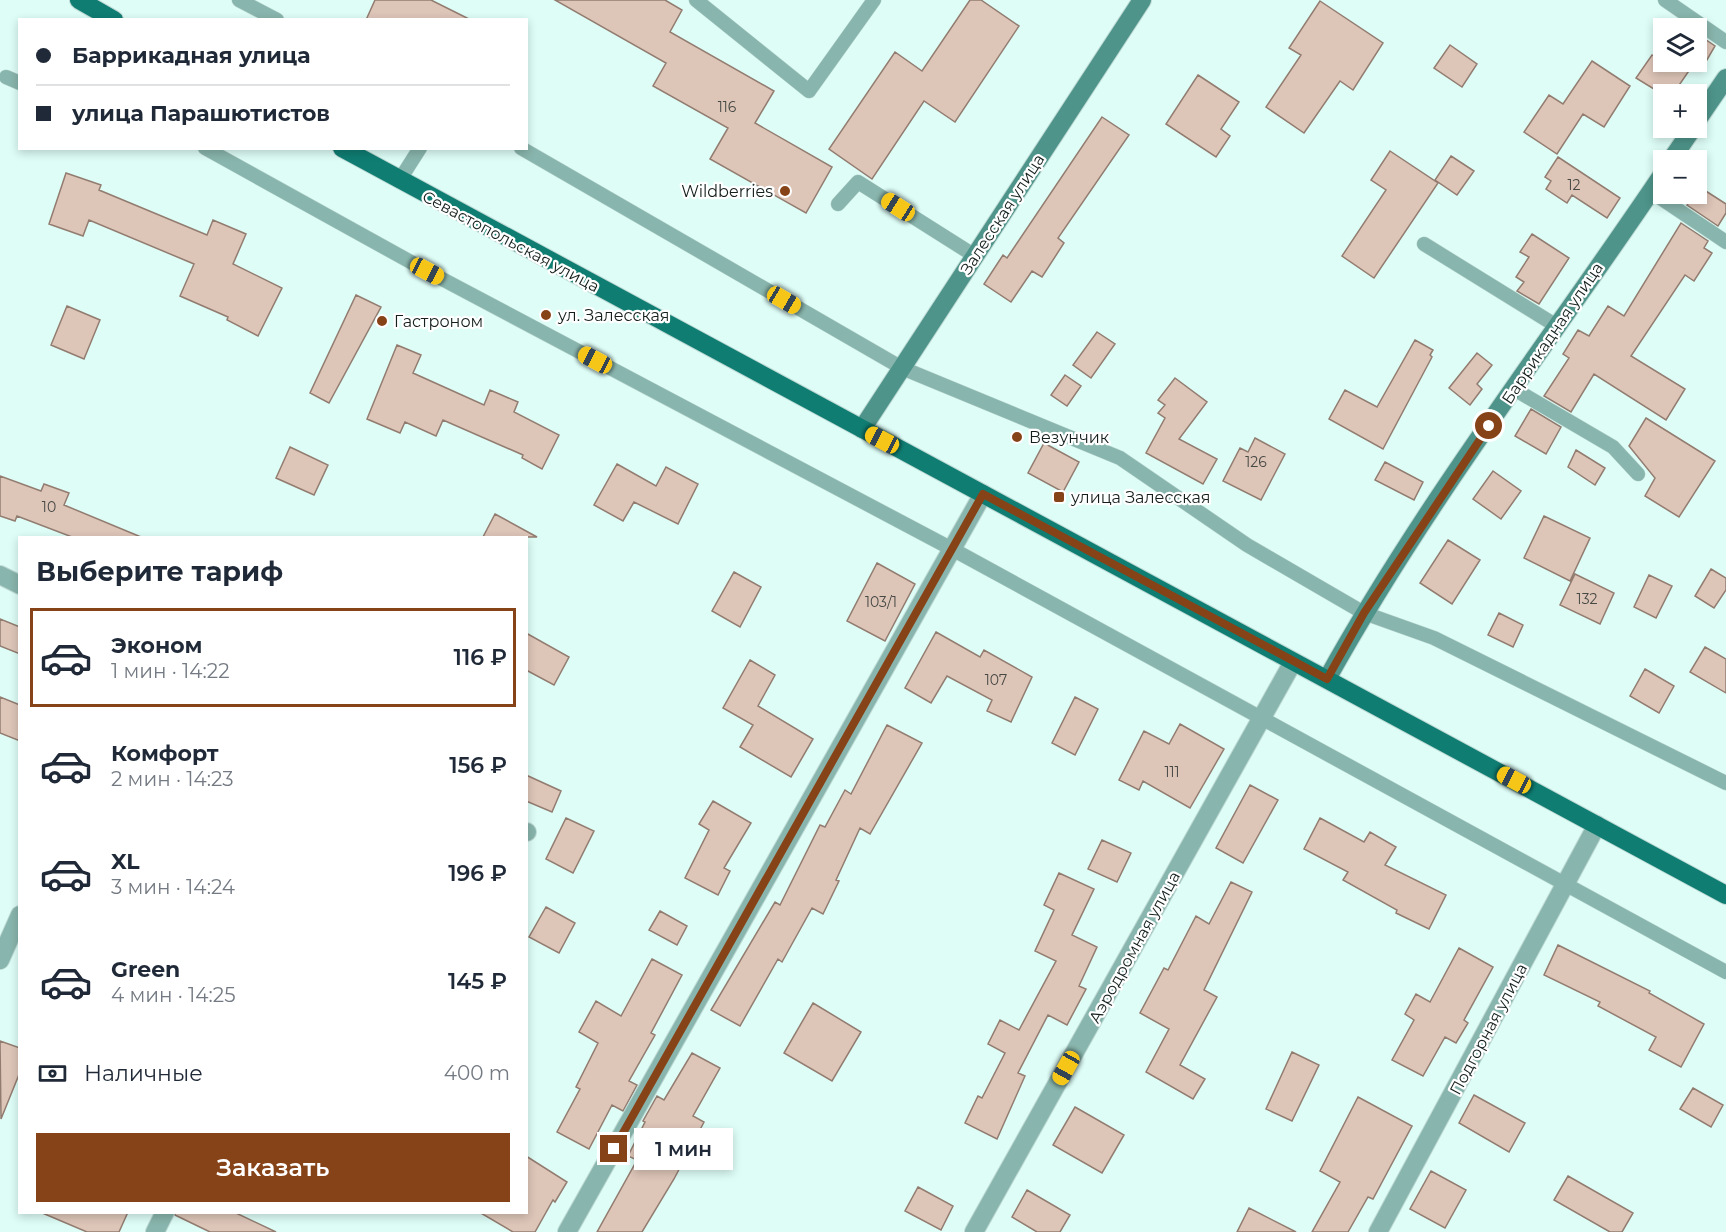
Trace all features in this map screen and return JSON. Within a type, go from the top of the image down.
[{"type":"main road","points":[[79,0],[110,18]]},
{"type":"main road","name":"Севастопольская улица","points":[[345,150],[399,181],[1726,895]]},
{"type":"street","name":"Залесская улица","points":[[862,429],[1142,0]]},
{"type":"street","points":[[1707,106],[1726,78]]},
{"type":"street","name":"Баррикадная улица","points":[[1327,679],[1364,613],[1555,326],[1653,187]]},
{"type":"street","points":[[567,1232],[983,494]]},
{"type":"street","points":[[0,575],[18,584]]},
{"type":"street","name":"Аэродромная улица","points":[[974,1232],[1293,662]]},
{"type":"street","name":"Подгорная улица","points":[[1378,1232],[1597,825]]},
{"type":"street","points":[[0,960],[18,920]]},
{"type":"street","points":[[155,1232],[164,1214]]},
{"type":"lane","points":[[239,0],[273,18]]},
{"type":"lane","points":[[696,0],[808,91],[874,0]]},
{"type":"lane","points":[[1665,0],[1726,42]]},
{"type":"lane","points":[[6,77],[18,82]]},
{"type":"lane","points":[[209,150],[427,271],[952,549],[1726,972]]},
{"type":"lane","points":[[399,181],[419,150]]},
{"type":"lane","points":[[524,150],[902,368],[1120,458],[1247,545],[1364,613],[1434,638],[1726,783]]},
{"type":"lane","points":[[838,204],[858,182],[975,256]]},
{"type":"lane","points":[[1650,191],[1726,242]]},
{"type":"lane","points":[[1425,244],[1555,326]]},
{"type":"lane","points":[[1514,389],[1613,447],[1638,474]]},
{"type":"building","points":[[375,0],[431,0],[467,18],[367,18]]},
{"type":"building","points":[[555,0],[665,0],[682,10],[670,32],[774,91],[755,123],[832,167],[806,213],[710,159],[728,128],[653,86],[666,63]]},
{"type":"building","points":[[970,0],[981,0],[1019,26],[955,122],[924,101],[872,179],[829,149],[895,52],[922,71]]},
{"type":"building","points":[[1320,1],[1383,43],[1353,90],[1340,81],[1304,133],[1266,107],[1301,55],[1289,48]]},
{"type":"building","points":[[1707,41],[1715,46],[1707,60]]},
{"type":"building","points":[[1450,45],[1477,64],[1462,87],[1434,68]]},
{"type":"building","points":[[1652,55],[1653,72],[1688,72],[1680,84],[1653,84],[1653,88],[1636,78]]},
{"type":"building","points":[[1592,61],[1630,86],[1604,127],[1583,114],[1557,154],[1524,132],[1549,95],[1563,104]]},
{"type":"building","points":[[1198,75],[1239,102],[1221,129],[1230,136],[1216,157],[1166,124]]},
{"type":"building","points":[[1102,117],[1129,135],[1058,238],[1064,243],[1042,277],[1032,271],[1011,302],[984,284],[1003,255],[1007,258]]},
{"type":"building","points":[[1390,151],[1438,183],[1374,278],[1342,256],[1386,190],[1371,180]]},
{"type":"building","points":[[1451,156],[1474,171],[1457,195],[1435,180]]},
{"type":"building","points":[[1558,157],[1620,198],[1607,218],[1572,195],[1567,203],[1546,189],[1551,181],[1545,177]]},
{"type":"building","points":[[66,173],[101,185],[99,190],[207,235],[213,220],[246,234],[233,264],[282,288],[258,336],[227,320],[228,317],[180,296],[194,264],[89,220],[83,236],[49,224]]},
{"type":"building","points":[[1707,192],[1726,204],[1726,213],[1718,226],[1687,205],[1707,204]]},
{"type":"building","points":[[1681,223],[1708,241],[1704,248],[1712,253],[1694,281],[1685,275],[1631,356],[1685,389],[1666,420],[1594,374],[1571,412],[1544,396],[1569,358],[1563,354],[1578,330],[1589,336],[1608,306],[1624,316]]},
{"type":"building","points":[[1532,234],[1569,258],[1539,304],[1517,291],[1524,282],[1516,277],[1529,257],[1520,252]]},
{"type":"building","points":[[356,295],[381,307],[329,403],[310,393]]},
{"type":"building","points":[[67,306],[100,320],[84,359],[51,345]]},
{"type":"building","points":[[1097,332],[1115,344],[1091,378],[1073,365]]},
{"type":"building","points":[[1415,340],[1433,350],[1430,355],[1432,357],[1383,449],[1329,419],[1345,390],[1377,407]]},
{"type":"building","points":[[397,345],[421,355],[413,373],[484,405],[490,390],[518,402],[514,412],[559,435],[542,469],[522,458],[523,455],[443,420],[436,436],[405,422],[400,433],[367,419]]},
{"type":"building","points":[[1477,353],[1492,365],[1477,384],[1482,389],[1470,405],[1449,388]]},
{"type":"building","points":[[1065,375],[1081,386],[1067,406],[1051,395]]},
{"type":"building","points":[[1175,378],[1207,402],[1179,439],[1217,459],[1203,484],[1146,453],[1165,418],[1158,413],[1165,405],[1158,400]]},
{"type":"building","points":[[1531,409],[1561,427],[1546,454],[1515,436]]},
{"type":"building","points":[[1646,418],[1715,461],[1679,517],[1645,496],[1655,478],[1629,446]]},
{"type":"building","points":[[1255,438],[1285,454],[1261,500],[1223,481],[1240,448],[1248,452]]},
{"type":"building","points":[[1044,443],[1079,462],[1063,492],[1028,473]]},
{"type":"building","points":[[290,447],[328,465],[314,495],[276,478]]},
{"type":"building","points":[[1576,450],[1605,468],[1595,485],[1568,467]]},
{"type":"building","points":[[1385,462],[1423,482],[1414,500],[1375,480]]},
{"type":"building","points":[[617,464],[656,486],[666,467],[698,484],[678,524],[634,502],[623,521],[594,505]]},
{"type":"building","points":[[1493,471],[1521,491],[1501,519],[1473,499]]},
{"type":"building","points":[[0,476],[41,491],[44,484],[69,493],[64,505],[139,536],[69,536],[17,516],[15,521],[0,516]]},
{"type":"building","points":[[495,514],[537,537],[528,536],[484,536]]},
{"type":"building","points":[[1544,516],[1590,538],[1570,581],[1524,558]]},
{"type":"building","points":[[1448,540],[1480,560],[1452,604],[1420,583]]},
{"type":"building","points":[[877,563],[915,584],[885,641],[847,621]]},
{"type":"building","points":[[1711,569],[1726,578],[1726,590],[1714,608],[1695,596]]},
{"type":"building","points":[[734,572],[761,587],[740,627],[712,611]]},
{"type":"building","points":[[1575,574],[1614,593],[1600,624],[1560,605]]},
{"type":"building","points":[[1649,575],[1672,586],[1656,618],[1634,607]]},
{"type":"building","points":[[1499,613],[1523,625],[1513,647],[1488,635]]},
{"type":"building","points":[[0,619],[18,626],[18,653],[0,646]]},
{"type":"building","points":[[936,632],[980,657],[984,650],[1032,677],[1011,722],[987,711],[992,700],[947,676],[931,703],[905,688]]},
{"type":"building","points":[[528,634],[569,657],[554,685],[528,671]]},
{"type":"building","points":[[1705,647],[1726,659],[1726,693],[1690,672]]},
{"type":"building","points":[[750,660],[775,675],[758,706],[813,739],[791,777],[740,747],[753,725],[723,708]]},
{"type":"building","points":[[1645,669],[1674,686],[1659,713],[1630,696]]},
{"type":"building","points":[[0,697],[18,704],[18,740],[0,733]]},
{"type":"building","points":[[1075,697],[1098,709],[1075,755],[1052,743]]},
{"type":"building","points":[[1180,724],[1224,749],[1190,808],[1143,781],[1139,790],[1119,780],[1144,731],[1169,744]]},
{"type":"building","points":[[887,725],[922,743],[870,834],[860,828],[823,914],[812,908],[782,962],[778,959],[740,1026],[711,1010],[775,902],[780,905],[820,825],[825,827],[845,790],[851,794]]},
{"type":"building","points":[[528,776],[561,791],[552,812],[528,802]]},
{"type":"building","points":[[1250,785],[1278,800],[1243,863],[1216,848]]},
{"type":"building","points":[[713,801],[751,823],[724,868],[730,871],[718,895],[685,878],[709,830],[699,824]]},
{"type":"building","points":[[566,818],[594,831],[573,873],[546,859]]},
{"type":"building","points":[[1320,818],[1364,842],[1370,832],[1396,847],[1385,865],[1446,895],[1429,929],[1396,913],[1397,910],[1343,880],[1348,872],[1304,849]]},
{"type":"building","points":[[1102,840],[1131,853],[1117,882],[1088,869]]},
{"type":"building","points":[[1059,873],[1094,889],[1072,935],[1097,947],[1079,986],[1086,989],[1067,1025],[1048,1015],[1018,1073],[1025,1076],[997,1139],[965,1123],[978,1096],[982,1098],[1005,1053],[988,1044],[1000,1020],[1019,1030],[1056,961],[1035,951],[1054,910],[1044,905]]},
{"type":"building","points":[[1231,882],[1252,892],[1204,990],[1217,997],[1180,1065],[1205,1079],[1193,1099],[1146,1072],[1169,1029],[1140,1013],[1164,968],[1168,970],[1196,916],[1209,924]]},
{"type":"building","points":[[546,907],[575,923],[559,953],[529,937]]},
{"type":"building","points":[[660,911],[687,926],[677,945],[649,930]]},
{"type":"building","points":[[1558,945],[1650,991],[1649,993],[1704,1024],[1681,1067],[1649,1050],[1656,1037],[1598,1006],[1600,1002],[1544,975]]},
{"type":"building","points":[[1459,948],[1493,967],[1464,1020],[1468,1023],[1456,1043],[1445,1037],[1423,1076],[1392,1060],[1414,1020],[1405,1014],[1416,994],[1430,1002]]},
{"type":"building","points":[[652,959],[682,975],[651,1033],[655,1035],[629,1081],[637,1085],[623,1111],[612,1105],[589,1149],[557,1132],[580,1089],[576,1087],[598,1043],[579,1032],[596,1001],[621,1016]]},
{"type":"building","points":[[813,1003],[861,1032],[832,1081],[784,1053]]},
{"type":"building","points":[[0,1041],[18,1047],[18,1077],[1,1119]]},
{"type":"building","points":[[1292,1052],[1319,1065],[1292,1121],[1266,1109]]},
{"type":"building","points":[[692,1053],[720,1068],[693,1116],[704,1122],[674,1179],[642,1232],[597,1232],[637,1160],[628,1156],[645,1122],[643,1121],[657,1096],[664,1100]]},
{"type":"building","points":[[1693,1088],[1723,1105],[1711,1127],[1680,1109]]},
{"type":"building","points":[[1474,1095],[1525,1123],[1509,1152],[1459,1123]]},
{"type":"building","points":[[1358,1097],[1412,1126],[1373,1199],[1368,1197],[1348,1232],[1312,1232],[1340,1182],[1320,1171]]},
{"type":"building","points":[[1075,1107],[1124,1135],[1102,1173],[1053,1145]]},
{"type":"building","points":[[528,1157],[567,1182],[555,1202],[553,1200],[535,1232],[513,1232],[482,1214],[528,1214]]},
{"type":"building","points":[[1431,1171],[1466,1190],[1445,1228],[1410,1209]]},
{"type":"building","points":[[1568,1176],[1633,1213],[1622,1232],[1610,1232],[1554,1200]]},
{"type":"building","points":[[918,1187],[953,1206],[941,1230],[905,1211]]},
{"type":"building","points":[[1027,1190],[1070,1215],[1060,1232],[1037,1232],[1012,1217]]},
{"type":"building","points":[[1249,1208],[1296,1232],[1237,1232]]},
{"type":"building","points":[[45,1214],[127,1214],[119,1232],[87,1232]]},
{"type":"building","points":[[238,1214],[276,1232],[210,1232],[175,1215]]},
{"type":"place","name":"Wildberries","points":[[785,191]]},
{"type":"place","name":"ул. Залесская","points":[[546,315]]},
{"type":"place","name":"Гастроном","points":[[382,321]]},
{"type":"place","name":"Везунчик","points":[[1017,437]]},
{"type":"place","name":"улица Залесская","points":[[1059,497]]},
{"type":"route","points":[[614,1149],[983,494],[1327,679],[1364,613],[1489,426]]}]
